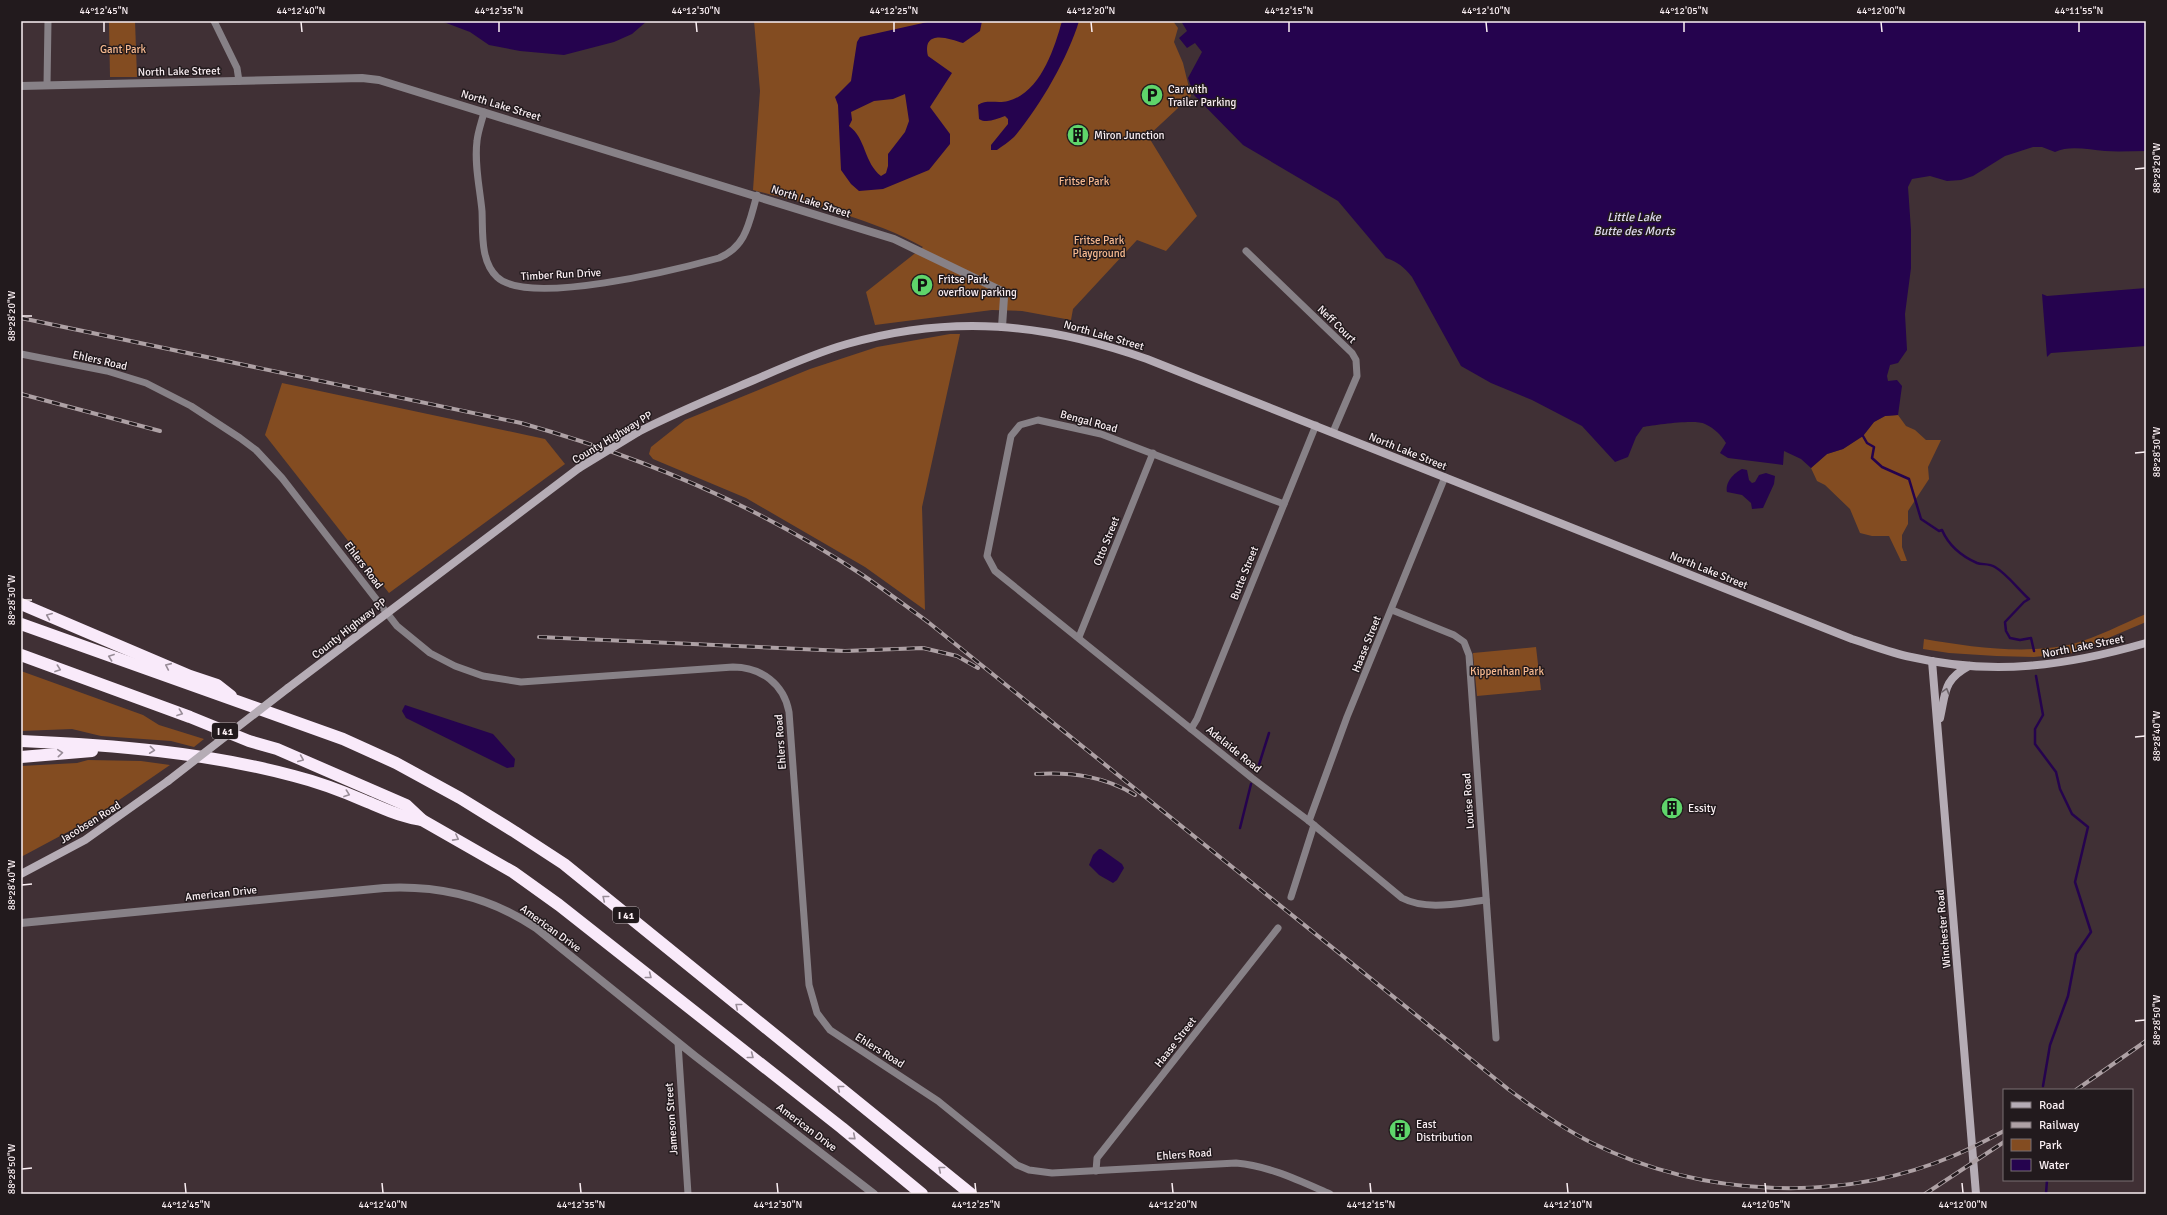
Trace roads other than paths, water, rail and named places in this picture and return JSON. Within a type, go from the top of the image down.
[{"type":"highway","points":[[21,604],[190,676],[217,685],[240,703]]},
{"type":"highway","name":"I 41","points":[[21,624],[343,739],[396,763],[515,832],[564,864],[971,1194]]},
{"type":"highway","name":"I 41","points":[[21,655],[250,741],[277,749],[406,805],[422,820],[514,872],[559,905],[842,1128],[922,1194]]},
{"type":"highway","points":[[21,741],[98,745],[113,748],[164,752],[247,764],[314,782],[354,796],[402,818],[422,820]]},
{"type":"highway","points":[[21,757],[98,751],[113,748]]},
{"type":"main road","name":"County Highway PP","points":[[168,781],[386,612],[579,468],[638,432],[692,406],[811,356],[846,344],[924,328],[973,326],[1002,327]]},
{"type":"main road","name":"North Lake Street","points":[[1002,327],[1050,332],[1104,345],[1316,425],[1852,639],[1910,657],[1969,666],[2009,667],[2060,664],[2146,644]]},
{"type":"main road","name":"Winchester Road","points":[[1932,661],[1976,1194]]},
{"type":"main road","points":[[1938,726],[1950,680],[1956,674],[1969,666]]},
{"type":"main road","name":"Jacobsen Road","points":[[21,874],[84,840],[168,781]]},
{"type":"street","points":[[47,85],[48,21]]},
{"type":"street","points":[[214,21],[237,68],[239,81]]},
{"type":"street","name":"North Lake Street","points":[[21,86],[371,79],[757,195],[894,239],[995,286],[1002,291],[1004,297],[1002,327]]},
{"type":"street","name":"Timber Run Drive","points":[[484,112],[477,151],[485,254],[492,271],[505,283],[513,287],[532,288],[598,284],[646,276],[719,258],[729,254],[742,242],[757,195]]},
{"type":"street","name":"Neff Court","points":[[1246,251],[1352,353],[1356,360],[1357,376],[1333,432]]},
{"type":"street","name":"Ehlers Road","points":[[21,354],[107,371],[146,383],[191,406],[240,438],[260,455],[282,478],[386,612],[405,634],[430,653],[465,671],[502,680],[540,682],[739,667],[750,669],[770,679],[784,696],[789,712],[809,985],[817,1013],[830,1030],[938,1101],[1017,1165],[1043,1173],[1236,1163],[1257,1166],[1279,1173],[1330,1194]]},
{"type":"street","name":"Bengal Road","points":[[988,561],[987,549],[1009,442],[1015,430],[1032,420],[1044,420],[1101,434],[1284,504]]},
{"type":"street","name":"Butte Street","points":[[1191,729],[1316,425]]},
{"type":"street","name":"Otto Street","points":[[1078,637],[1153,453]]},
{"type":"street","name":"Haase Street","points":[[1291,898],[1312,823],[1347,717],[1392,610],[1445,477]]},
{"type":"street","name":"Adelaide Road","points":[[988,561],[995,571],[1191,729],[1312,823],[1402,898],[1410,902],[1428,905],[1486,900]]},
{"type":"street","name":"Louise Road","points":[[1392,610],[1454,635],[1464,642],[1469,655],[1496,1038]]},
{"type":"street","name":"American Drive","points":[[21,923],[384,888],[414,887],[445,890],[491,903],[524,920],[578,961],[678,1043],[874,1194]]},
{"type":"street","name":"Haase Street","points":[[1096,1171],[1097,1158],[1278,928]]},
{"type":"street","name":"Jameson Street","points":[[678,1043],[688,1194]]},
{"type":"water","points":[[441,21],[647,21],[632,34],[614,42],[564,55],[520,51],[489,45],[470,32]]},
{"type":"water","points":[[932,21],[982,21],[980,31],[963,43],[950,39],[938,38],[932,39],[927,47],[928,56],[952,73],[930,107],[950,134],[950,144],[929,170],[883,189],[859,191],[851,184],[841,170],[838,105],[835,97],[851,81],[857,42],[860,37]],"holes":[[[905,94],[909,121],[905,132],[888,154],[888,166],[886,173],[881,176],[875,171],[871,164],[859,137],[849,126],[852,120],[851,112],[874,101],[893,99]]]},
{"type":"water","points":[[1062,21],[1079,21],[1068,51],[1052,82],[1033,112],[1014,137],[997,150],[991,150],[991,145],[1008,124],[1008,119],[1005,116],[985,121],[979,119],[978,105],[985,102],[1008,101],[1029,89],[1037,80],[1050,57]]},
{"type":"water","name":"Little Lake Butte des Morts","points":[[1181,21],[2146,21],[2146,151],[2110,151],[2073,148],[2055,152],[2042,147],[2033,147],[2005,156],[1973,176],[1961,180],[1947,181],[1930,176],[1912,179],[1908,187],[1911,230],[1911,268],[1905,314],[1907,350],[1898,363],[1890,365],[1887,376],[1888,381],[1897,380],[1902,386],[1898,415],[1885,416],[1874,422],[1863,436],[1843,449],[1827,454],[1811,468],[1801,459],[1784,451],[1783,465],[1728,458],[1720,453],[1726,443],[1720,435],[1705,424],[1693,422],[1643,427],[1636,437],[1628,457],[1615,462],[1582,426],[1532,400],[1491,383],[1461,366],[1412,277],[1400,265],[1386,258],[1338,201],[1243,145],[1194,95],[1188,78],[1202,52],[1195,43],[1187,48],[1179,38],[1187,31]]},
{"type":"water","points":[[2146,288],[2146,346],[2051,353],[2047,357],[2042,294],[2047,296]]},
{"type":"water","points":[[1742,469],[1747,470],[1749,480],[1752,483],[1755,482],[1759,475],[1766,473],[1775,476],[1774,484],[1763,508],[1752,509],[1751,503],[1742,495],[1727,492],[1727,485],[1729,481]]},
{"type":"water","points":[[405,705],[493,734],[515,759],[514,767],[507,768],[406,718],[402,711]]},
{"type":"water","points":[[1099,849],[1122,864],[1124,868],[1117,880],[1113,883],[1099,875],[1089,865],[1093,855]]},
{"type":"waterway","points":[[1863,436],[1867,443],[1874,447],[1872,458],[1882,467],[1909,479],[1921,519],[1939,531],[1942,530],[1952,546],[1966,557],[1977,563],[1993,566],[1999,570],[2029,599],[2024,602],[2005,622],[2006,631],[2010,638],[2020,640],[2031,638],[2034,651]]},
{"type":"waterway","points":[[2036,676],[2043,715],[2035,729],[2035,744],[2056,772],[2060,789],[2072,814],[2088,827],[2075,882],[2091,932],[2076,954],[2068,996],[2050,1045],[2043,1086]]},
{"type":"waterway","points":[[1257,771],[1269,733]]},
{"type":"waterway","points":[[1240,828],[1251,784]]},
{"type":"waterway","points":[[2046,1194],[2047,1181]]},
{"type":"railway","points":[[21,318],[521,423],[611,451],[655,468],[698,486],[783,527],[864,576],[928,622],[1508,1089],[1559,1125],[1592,1143],[1634,1161],[1679,1175],[1725,1184],[1771,1188],[1818,1187],[1864,1182],[1909,1171],[1953,1156],[2003,1132]]},
{"type":"railway","points":[[21,394],[160,431]]},
{"type":"railway","points":[[539,637],[845,651],[923,648],[957,656],[978,668]]},
{"type":"railway","points":[[1036,774],[1075,775],[1100,779],[1112,783],[1135,795]]},
{"type":"railway","points":[[2077,1089],[2146,1041]]},
{"type":"railway","points":[[1925,1194],[2003,1143]]},
{"type":"place","name":"Car with Trailer Parking","points":[[1152,95]]},
{"type":"place","name":"Miron Junction","points":[[1078,135]]},
{"type":"place","name":"Fritse Park overflow parking","points":[[922,285]]},
{"type":"place","name":"Essity","points":[[1672,808]]},
{"type":"place","name":"East Distribution","points":[[1400,1130]]},
{"type":"park label","name":"Gant Park","points":[[123,49]]},
{"type":"park label","name":"Fritse Park","points":[[1084,181]]},
{"type":"park label","name":"Fritse Park Playground","points":[[1099,246]]},
{"type":"park label","name":"Kippenhan Park","points":[[1507,671]]}]
